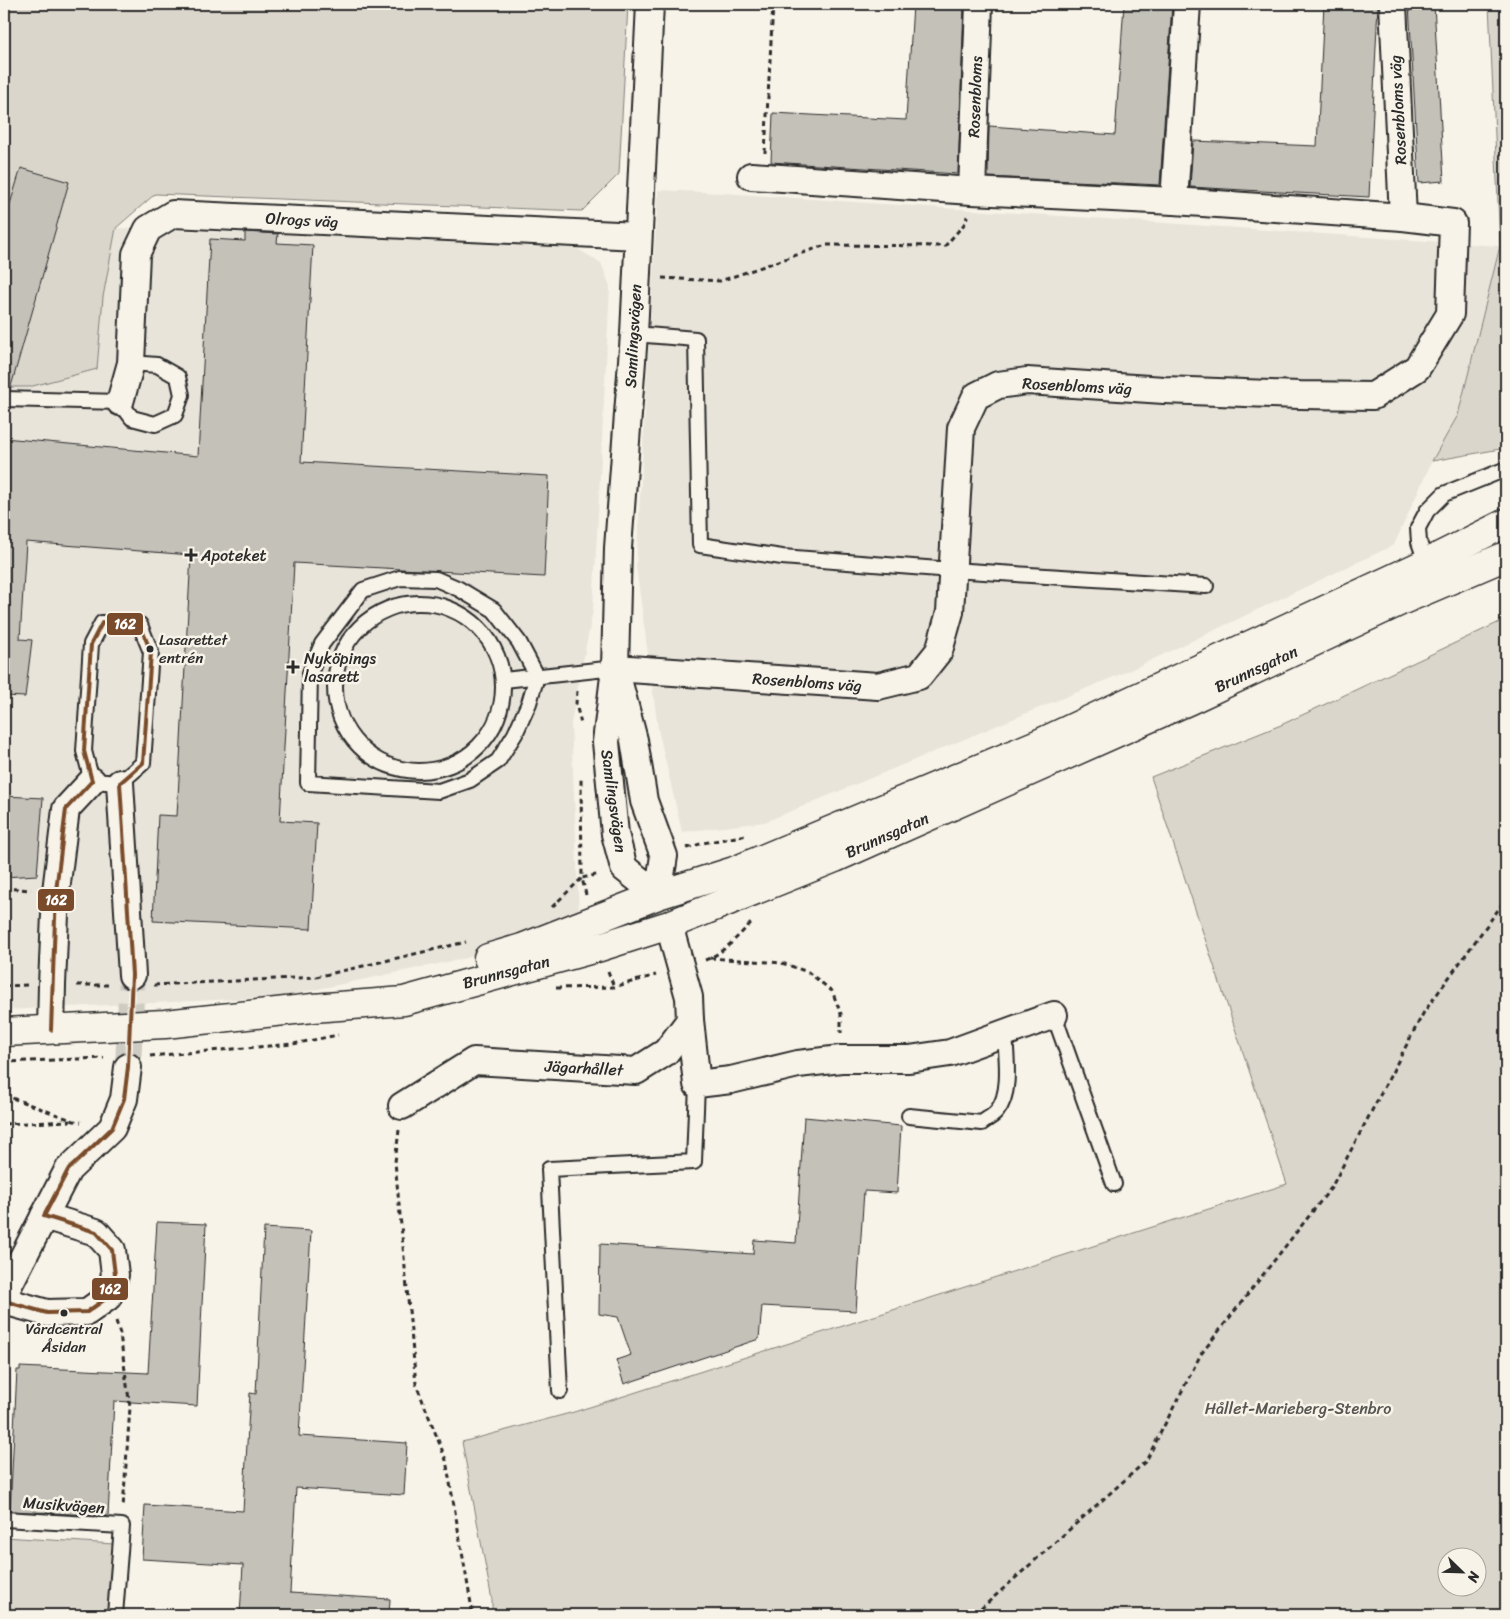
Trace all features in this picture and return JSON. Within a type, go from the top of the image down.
[{"type":"main road","name":"Brunnsgatan","points":[[4,1032],[165,1024],[313,1008],[404,1001],[600,947],[669,925],[844,854],[1190,700],[1396,603],[1431,575],[1506,523]]},
{"type":"main road","name":"Brunnsgatan","points":[[313,1008],[522,948],[658,895],[734,871],[1040,743],[1431,575],[1506,556]]},
{"type":"main road","points":[[658,895],[669,925]]},
{"type":"street","name":"Samlingsvägen","points":[[614,668],[634,740],[644,800],[664,856],[658,895],[624,868],[615,834],[606,742],[614,668],[618,548],[634,334],[650,4]]},
{"type":"street","name":"Rosenbloms","points":[[972,191],[979,4]]},
{"type":"street","points":[[1174,201],[1186,4]]},
{"type":"street","name":"Rosenbloms väg","points":[[1393,4],[1403,217]]},
{"type":"street","name":"Rosenbloms väg","points":[[614,668],[878,686],[919,676],[939,650],[950,612],[961,428],[976,396],[998,385],[1027,381],[1164,390],[1373,396],[1417,368],[1450,314],[1453,223],[1403,217],[1174,201],[972,191],[757,176]]},
{"type":"street","name":"Olrogs väg","points":[[120,402],[131,364],[136,254],[148,229],[174,214],[638,236]]},
{"type":"street","points":[[51,1030],[56,891],[66,809],[92,780]]},
{"type":"street","points":[[120,783],[130,982]]},
{"type":"street","points":[[669,925],[689,997],[697,1084],[731,1080],[798,1064],[841,1059],[909,1059],[950,1053],[1054,1016]]},
{"type":"street","name":"Jägarhållet","points":[[402,1106],[474,1061],[636,1070],[666,1052],[690,1020]]},
{"type":"street","points":[[4,1294],[68,1170],[112,1128],[124,1099],[128,1067]]},
{"type":"street","points":[[4,1301],[47,1313],[87,1312],[108,1297],[115,1275],[112,1250],[96,1232],[44,1216]]},
{"type":"lane","points":[[634,334],[696,339],[700,545],[782,557],[1206,586]]},
{"type":"lane","points":[[4,399],[120,402],[132,418],[155,424],[175,415],[182,395],[178,377],[157,365],[131,364]]},
{"type":"lane","points":[[1431,575],[1419,542],[1418,528],[1427,511],[1444,494],[1506,469]]},
{"type":"lane","points":[[400,578],[436,579],[460,589],[494,610],[519,642],[537,676],[529,703],[511,741],[498,761],[470,780],[439,791],[308,783],[310,673],[322,644],[364,590],[400,578]]},
{"type":"lane","points":[[429,603],[456,611],[480,628],[497,652],[504,680],[502,707],[491,732],[474,752],[451,766],[425,772],[398,769],[381,762],[373,758],[353,740],[340,717],[334,690],[338,661],[352,636],[373,616],[400,605],[429,603]]},
{"type":"lane","points":[[102,623],[140,625],[151,652],[143,763],[120,783],[92,780],[84,750],[91,644],[102,623]]},
{"type":"lane","points":[[504,680],[614,668]]},
{"type":"lane","points":[[1054,1016],[1114,1184]]},
{"type":"lane","points":[[910,1116],[982,1123],[997,1112],[1005,1096],[1007,1070],[1005,1034]]},
{"type":"lane","points":[[560,1391],[549,1170],[694,1162],[697,1084]]},
{"type":"lane","name":"Musikvägen","points":[[4,1519],[122,1526]]},
{"type":"lane","points":[[115,1615],[122,1526]]},
{"type":"path","points":[[757,176],[774,4]]},
{"type":"path","points":[[636,277],[720,282],[826,246],[944,246],[966,222],[972,191]]},
{"type":"path","points":[[579,672],[576,704],[582,726]]},
{"type":"path","points":[[550,909],[582,878],[582,771]]},
{"type":"path","points":[[974,1615],[1146,1461],[1201,1354],[1331,1188],[1424,1012],[1506,899]]},
{"type":"path","points":[[4,986],[130,982],[177,985],[316,977],[474,940]]},
{"type":"path","points":[[710,958],[782,963],[808,972],[832,991],[842,1014],[841,1059]]},
{"type":"path","points":[[4,1095],[74,1121],[112,1128]]},
{"type":"path","points":[[402,1106],[394,1162],[416,1384],[446,1460],[473,1615]]},
{"type":"path","points":[[4,1124],[74,1121]]},
{"type":"path","points":[[108,1297],[120,1334],[130,1407],[122,1526]]},
{"type":"shaded area","points":[[658,190],[1500,246],[1458,415],[1432,461],[1394,545],[1128,671],[765,822],[682,832],[658,729],[636,566]]},
{"type":"shaded area","name":"Nyköpings lasarett","points":[[116,228],[573,246],[601,263],[610,286],[593,610],[571,723],[579,915],[466,958],[280,997],[4,1010],[4,387],[29,387],[103,297]]},
{"type":"green space","points":[[4,4],[628,4],[619,174],[582,211],[155,194],[116,228],[103,297],[97,369],[29,387],[4,387]]},
{"type":"green space","points":[[1489,4],[1506,4],[1506,448],[1432,461],[1458,415],[1500,246]]},
{"type":"green space","name":"Hållet-Marieberg-Stenbro","points":[[1506,619],[1506,1615],[492,1615],[492,1600],[462,1442],[574,1412],[1287,1184],[1151,777],[1281,725]]},
{"type":"green space","points":[[4,1537],[114,1544],[108,1615],[4,1615]]},
{"type":"building","points":[[913,4],[964,4],[958,174],[771,162],[773,113],[906,120]]},
{"type":"building","points":[[1124,4],[1172,4],[1160,185],[988,177],[989,126],[1115,135]]},
{"type":"building","points":[[1324,4],[1378,4],[1369,197],[1190,187],[1193,141],[1317,146]]},
{"type":"building","points":[[1409,4],[1434,4],[1444,181],[1419,183]]},
{"type":"building","points":[[21,168],[69,182],[10,390],[4,390],[4,224]]},
{"type":"building","points":[[245,232],[278,234],[277,243],[313,245],[301,462],[549,476],[544,577],[294,563],[280,821],[317,823],[311,929],[153,921],[158,815],[177,816],[191,555],[26,542],[20,639],[32,640],[25,697],[4,696],[4,438],[198,456],[210,239],[245,241]]},
{"type":"building","points":[[4,796],[43,798],[37,875],[4,877]]},
{"type":"building","points":[[804,1117],[901,1126],[897,1193],[864,1191],[856,1311],[762,1306],[759,1339],[624,1384],[616,1360],[631,1355],[618,1317],[599,1314],[600,1244],[753,1254],[754,1240],[796,1243]]},
{"type":"building","points":[[157,1222],[206,1224],[197,1406],[114,1401],[108,1516],[10,1511],[17,1370],[20,1370],[20,1367],[148,1373]]},
{"type":"building","points":[[264,1228],[311,1231],[299,1436],[407,1443],[404,1495],[296,1488],[290,1593],[390,1599],[389,1615],[240,1615],[243,1565],[142,1559],[145,1505],[243,1511],[250,1393],[256,1394]]},
{"type":"tunnel","points":[[128,1067],[132,975]]},
{"type":"transit line","name":"162","points":[[92,781],[84,751],[91,644],[102,623],[140,625],[151,652],[143,763],[120,783]]},
{"type":"transit line","name":"162","points":[[51,1030],[56,891],[66,809],[92,781]]},
{"type":"transit line","name":"162","points":[[44,1216],[68,1170],[112,1128],[124,1099],[128,1067],[132,975],[120,783]]},
{"type":"transit line","name":"162","points":[[4,1301],[47,1313],[87,1312],[108,1297],[115,1275],[112,1250],[96,1232],[44,1216]]},
{"type":"place","name":"Apoteket","points":[[191,555]]},
{"type":"place","name":"Lasarettet entrén","points":[[150,649]]},
{"type":"place","name":"Nyköpings lasarett","points":[[293,667]]},
{"type":"place","name":"Vårdcentral Åsidan","points":[[64,1313]]}]
